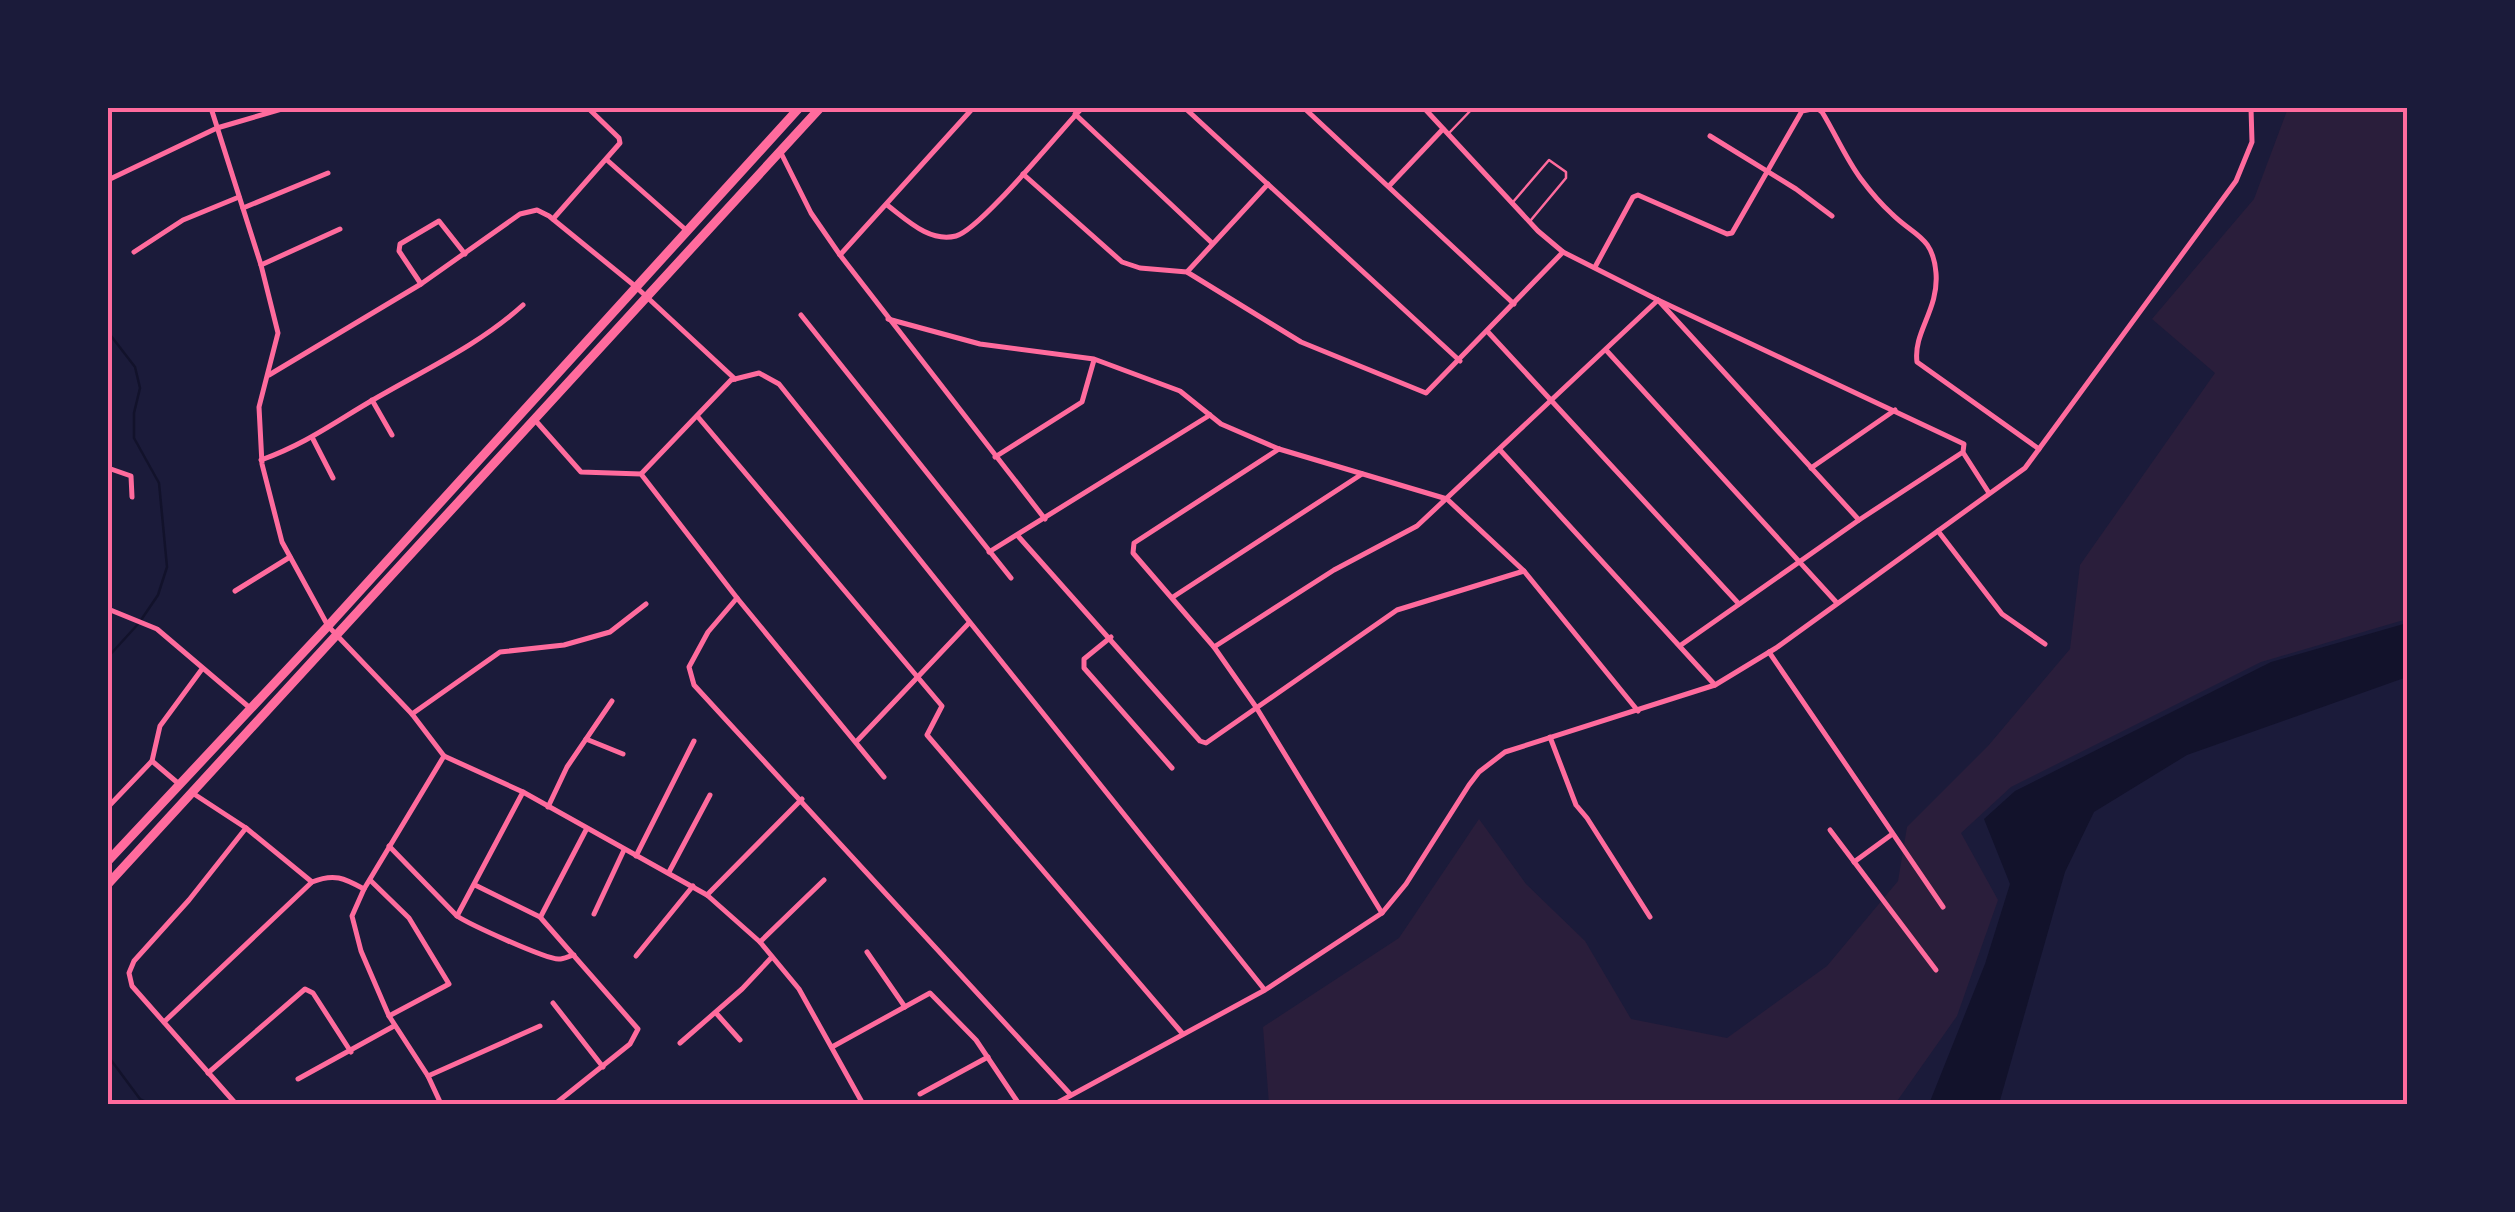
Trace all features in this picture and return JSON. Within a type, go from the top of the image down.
[{"type":"main road","points":[[108,862],[799,108]]},
{"type":"main road","points":[[108,884],[820,108]]},
{"type":"street","points":[[211,108],[261,265],[278,333],[260,407],[261,460],[282,542],[328,626],[412,714],[444,756],[522,792],[670,872],[707,895],[760,942],[799,989],[863,1104]]},
{"type":"street","points":[[108,180],[217,128],[285,108]]},
{"type":"street","points":[[553,219],[618,146],[619,138],[588,108]]},
{"type":"street","points":[[840,255],[973,108]]},
{"type":"street","points":[[886,205],[924,232],[955,237],[967,230],[1023,174],[1082,108]]},
{"type":"street","points":[[1184,108],[1460,361]]},
{"type":"street","points":[[1304,108],[1514,304]]},
{"type":"street","points":[[1595,267],[1633,197],[1643,196],[1732,233],[1802,111],[1809,108],[1822,112],[1859,176],[1892,215],[1926,239],[1932,251],[1936,301],[1916,349],[1917,362],[2039,449]]},
{"type":"street","points":[[1055,1104],[1264,990],[1382,914],[1479,772],[1505,752],[1715,685],[1769,652],[2025,468],[2236,181],[2252,142],[2251,108]]},
{"type":"street","points":[[1428,109],[1512,203],[1563,252],[1960,440],[1989,493]]},
{"type":"street","points":[[1076,114],[1212,243]]},
{"type":"street","points":[[1389,186],[1446,131]]},
{"type":"street","points":[[1710,136],[1832,216]]},
{"type":"street","points":[[780,151],[811,214],[840,255],[1045,519]]},
{"type":"street","points":[[607,160],[686,230]]},
{"type":"street","points":[[242,208],[328,173]]},
{"type":"street","points":[[1023,174],[1122,262],[1140,268],[1186,272],[1301,342],[1426,392],[1563,252]]},
{"type":"street","points":[[1186,272],[1268,184]]},
{"type":"street","points":[[134,252],[183,220],[239,196]]},
{"type":"street","points":[[268,376],[421,284],[528,210],[536,210],[553,219],[635,286],[735,379]]},
{"type":"street","points":[[421,284],[398,250],[400,244],[439,221],[465,254]]},
{"type":"street","points":[[261,265],[340,229]]},
{"type":"street","points":[[1214,647],[1334,570],[1417,526],[1658,300]]},
{"type":"street","points":[[1658,300],[1858,520]]},
{"type":"street","points":[[261,460],[313,439],[372,400],[493,332],[523,305]]},
{"type":"street","points":[[801,314],[1010,578]]},
{"type":"street","points":[[888,319],[980,344],[1094,360],[1180,391],[1221,424],[1279,449],[1447,499],[1524,571],[1638,711]]},
{"type":"street","points":[[1488,332],[1739,604]]},
{"type":"street","points":[[1606,350],[1837,603]]},
{"type":"street","points":[[995,457],[1082,402],[1094,360]]},
{"type":"street","points":[[535,420],[581,472],[641,474],[735,379],[758,373],[778,384],[1264,990]]},
{"type":"street","points":[[372,400],[392,435]]},
{"type":"street","points":[[1811,468],[1894,410]]},
{"type":"street","points":[[990,552],[1210,414]]},
{"type":"street","points":[[698,417],[942,706],[927,734],[1182,1033]]},
{"type":"street","points":[[313,439],[333,478]]},
{"type":"street","points":[[1279,449],[1134,543],[1133,553],[1214,647],[1256,707],[1382,914]]},
{"type":"street","points":[[1500,450],[1715,685]]},
{"type":"street","points":[[1681,645],[1964,450]]},
{"type":"street","points":[[108,468],[131,476],[132,497]]},
{"type":"street","points":[[641,474],[884,776]]},
{"type":"street","points":[[1173,597],[1362,474]]},
{"type":"street","points":[[1937,530],[2002,614],[2045,644]]},
{"type":"street","points":[[1018,536],[1200,741],[1206,743],[1397,610],[1524,571]]},
{"type":"street","points":[[235,591],[290,556]]},
{"type":"street","points":[[737,598],[708,632],[689,667],[694,685],[1071,1095]]},
{"type":"street","points":[[412,714],[500,652],[564,645],[610,632],[646,604]]},
{"type":"street","points":[[108,609],[152,626],[250,708]]},
{"type":"street","points":[[856,742],[968,624]]},
{"type":"street","points":[[1110,638],[1084,658],[1084,668],[1172,768]]},
{"type":"street","points":[[1769,652],[1943,907]]},
{"type":"street","points":[[108,807],[152,762],[160,726],[202,668]]},
{"type":"street","points":[[548,808],[567,767],[612,701]]},
{"type":"street","points":[[1550,737],[1576,805],[1650,916]]},
{"type":"street","points":[[586,739],[622,754]]},
{"type":"street","points":[[636,856],[694,741]]},
{"type":"street","points":[[432,1104],[441,1103],[389,1016],[361,951],[352,916],[364,889],[444,756]]},
{"type":"street","points":[[152,762],[179,784]]},
{"type":"street","points":[[191,792],[246,828],[312,882]]},
{"type":"street","points":[[456,916],[522,792]]},
{"type":"street","points":[[670,872],[710,796]]},
{"type":"street","points":[[707,895],[802,799]]},
{"type":"street","points":[[236,1104],[132,986],[129,973],[134,960],[190,900],[246,828]]},
{"type":"street","points":[[540,917],[586,830]]},
{"type":"street","points":[[1830,830],[1936,970]]},
{"type":"street","points":[[1854,862],[1892,834]]},
{"type":"street","points":[[390,846],[456,916],[538,954],[557,960],[574,955]]},
{"type":"street","points":[[594,914],[624,850]]},
{"type":"street","points":[[164,1022],[312,882],[340,876],[364,889]]},
{"type":"street","points":[[370,880],[409,918],[450,984],[389,1016]]},
{"type":"street","points":[[760,942],[824,880]]},
{"type":"street","points":[[475,885],[540,917],[638,1029],[630,1044],[555,1104]]},
{"type":"street","points":[[636,956],[693,886]]},
{"type":"street","points":[[867,952],[905,1008]]},
{"type":"street","points":[[680,1043],[772,956]]},
{"type":"street","points":[[208,1073],[305,989],[313,992],[351,1052]]},
{"type":"street","points":[[832,1047],[930,993],[988,1057],[1019,1104]]},
{"type":"street","points":[[553,1003],[603,1067]]},
{"type":"street","points":[[716,1012],[740,1040]]},
{"type":"street","points":[[298,1079],[394,1026]]},
{"type":"street","points":[[428,1076],[540,1026]]},
{"type":"street","points":[[920,1094],[988,1057]]},
{"type":"lane","points":[[1446,131],[1473,108]]},
{"type":"lane","points":[[1512,203],[1549,160],[1566,172],[1566,178],[1530,221]]},
{"type":"shaded area","points":[[2288,108],[2407,108],[2407,619],[2261,662],[2011,787],[1961,833],[1998,900],[1957,1016],[1895,1104],[1269,1104],[1263,1027],[1399,938],[1479,819],[1526,884],[1585,941],[1631,1019],[1727,1038],[1827,966],[1898,881],[1907,827],[1988,746],[2070,649],[2080,565],[2215,373],[2152,319],[2254,199]]},
{"type":"shaded area","points":[[2407,623],[2407,677],[2187,755],[2094,812],[2065,872],[1999,1104],[1929,1104],[1985,964],[2010,884],[1984,819],[2015,791],[2271,662]]},
{"type":"waterway","points":[[108,332],[135,367],[140,388],[134,438],[159,483],[167,567],[158,595],[108,657]]},
{"type":"waterway","points":[[108,1056],[140,1099],[150,1104]]}]
